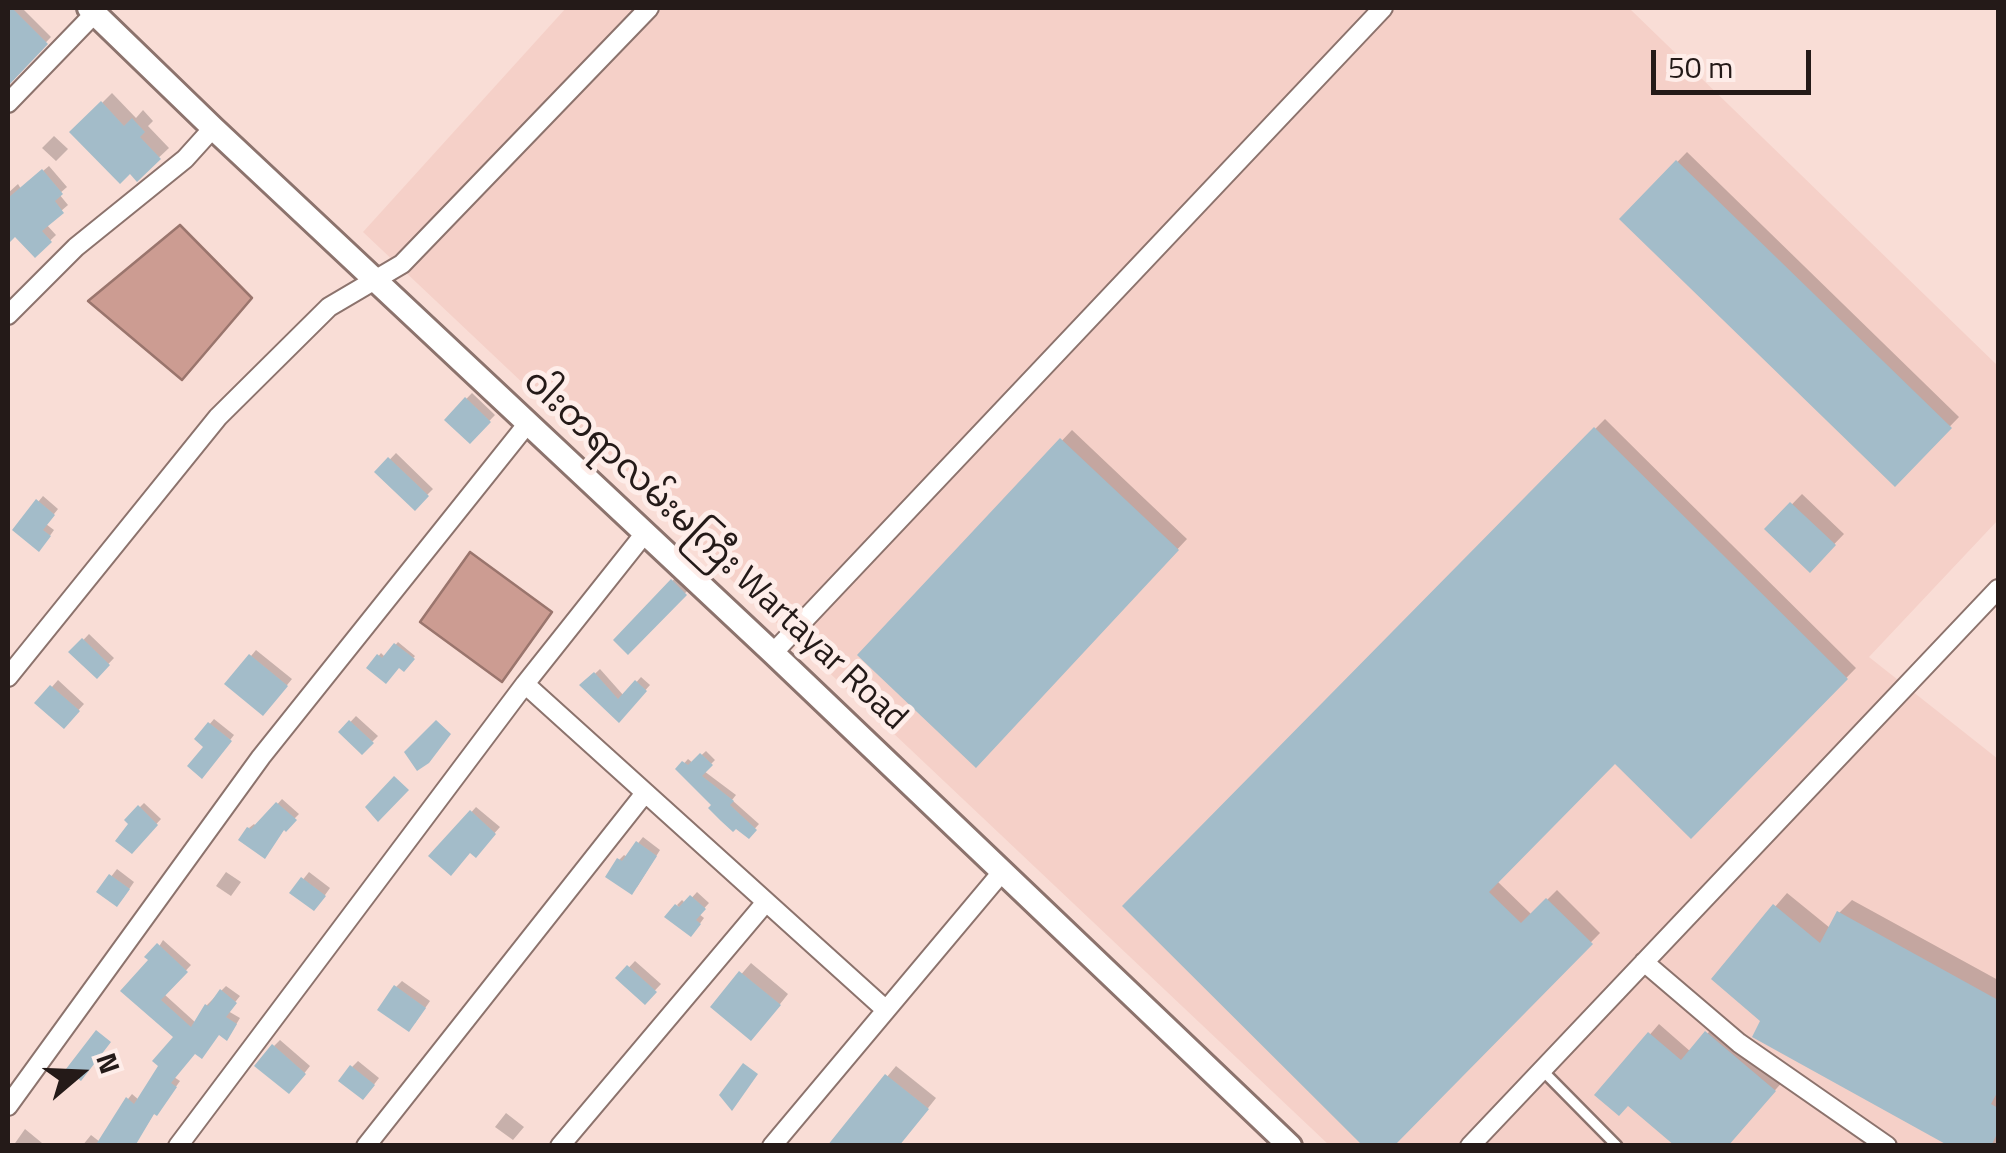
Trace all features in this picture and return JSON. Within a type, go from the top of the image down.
[{"type":"street","points":[[8,677],[218,417],[329,308],[402,264],[649,8]]},
{"type":"street","points":[[773,653],[1383,8]]},
{"type":"street","points":[[8,103],[92,10]]},
{"type":"street","name":"ဝါးတရာလမ်းမကြီး Wartayar Road","points":[[92,10],[212,128],[773,653],[1290,1146]]},
{"type":"street","points":[[8,315],[76,248],[185,159],[212,128]]},
{"type":"street","points":[[8,1106],[261,758],[528,423]]},
{"type":"street","points":[[178,1146],[525,684],[645,533]]},
{"type":"street","points":[[1470,1146],[1998,589]]},
{"type":"street","points":[[525,684],[886,1010]]},
{"type":"street","points":[[366,1146],[645,792]]},
{"type":"street","points":[[772,1146],[1002,872]]},
{"type":"street","points":[[560,1146],[766,902]]},
{"type":"street","points":[[1644,962],[1740,1043],[1887,1146]]},
{"type":"lane","points":[[1542,1069],[1617,1146]]},
{"type":"shaded area","points":[[566,8],[1629,8],[1998,366],[1998,520],[1869,657],[1998,759],[1998,1145],[1329,1145],[363,232]]},
{"type":"shaded area","points":[[180,225],[252,298],[182,380],[88,301]]},
{"type":"shaded area","points":[[470,552],[552,612],[502,682],[420,622]]},
{"type":"building","points":[[8,8],[48,44],[8,86]]},
{"type":"building","points":[[101,101],[124,126],[132,118],[145,132],[140,137],[161,159],[137,182],[130,174],[120,184],[69,132]]},
{"type":"building","points":[[1676,160],[1952,428],[1895,487],[1619,219]]},
{"type":"building","points":[[42,169],[63,194],[55,201],[64,213],[42,231],[52,242],[35,258],[15,237],[8,244],[8,198]]},
{"type":"building","points":[[465,397],[491,422],[470,444],[444,420]]},
{"type":"building","points":[[1594,427],[1848,679],[1691,839],[1615,764],[1489,892],[1521,923],[1546,898],[1593,944],[1394,1146],[1363,1146],[1122,906]]},
{"type":"building","points":[[1060,438],[1179,550],[976,768],[857,655]]},
{"type":"building","points":[[388,457],[429,496],[415,511],[374,472]]},
{"type":"building","points":[[36,499],[55,515],[43,530],[51,536],[39,552],[12,530]]},
{"type":"building","points":[[1790,502],[1836,545],[1810,573],[1764,529]]},
{"type":"building","points":[[671,579],[687,595],[628,655],[613,640]]},
{"type":"building","points":[[82,638],[110,665],[97,679],[68,652]]},
{"type":"building","points":[[394,643],[415,659],[404,672],[399,668],[386,684],[366,668],[377,654],[382,658]]},
{"type":"building","points":[[249,654],[288,686],[263,716],[224,684]]},
{"type":"building","points":[[594,672],[618,699],[635,680],[647,691],[619,723],[579,685]]},
{"type":"building","points":[[50,685],[80,711],[64,729],[34,703]]},
{"type":"building","points":[[349,720],[374,743],[362,755],[338,732]]},
{"type":"building","points":[[436,720],[451,734],[429,763],[417,771],[404,752]]},
{"type":"building","points":[[208,722],[232,741],[202,779],[187,766],[203,747],[194,739]]},
{"type":"building","points":[[700,753],[713,765],[702,776],[734,801],[730,805],[757,830],[749,839],[721,821],[708,808],[711,805],[675,769],[682,761],[688,765]]},
{"type":"building","points":[[394,776],[409,790],[378,822],[365,807]]},
{"type":"building","points":[[276,802],[297,820],[284,830],[265,859],[238,840]]},
{"type":"building","points":[[138,805],[158,825],[132,854],[115,841],[128,824],[124,820]]},
{"type":"building","points":[[470,810],[496,834],[476,858],[470,853],[451,876],[428,856]]},
{"type":"building","points":[[636,841],[657,856],[632,895],[605,877],[617,858],[622,861]]},
{"type":"building","points":[[109,874],[130,889],[117,907],[96,892]]},
{"type":"building","points":[[301,877],[326,896],[314,911],[289,893]]},
{"type":"building","points":[[690,895],[706,909],[696,920],[701,924],[691,937],[664,917]]},
{"type":"building","points":[[1773,904],[1820,943],[1837,911],[1998,1000],[1998,1091],[1991,1104],[1998,1108],[1998,1132],[1991,1146],[1949,1146],[1752,1037],[1760,1021],[1711,979]]},
{"type":"building","points":[[157,943],[188,972],[161,1000],[191,1027],[220,989],[237,1003],[226,1017],[237,1024],[227,1041],[219,1035],[202,1059],[195,1054],[171,1083],[177,1087],[157,1116],[154,1114],[135,1146],[95,1146],[126,1097],[134,1104],[158,1066],[152,1061],[173,1037],[120,991],[148,960],[144,957]]},
{"type":"building","points":[[627,965],[657,992],[645,1005],[615,978]]},
{"type":"building","points":[[739,971],[781,1005],[751,1041],[710,1007]]},
{"type":"building","points":[[394,985],[426,1008],[409,1032],[377,1010]]},
{"type":"building","points":[[96,1030],[111,1042],[81,1081],[66,1069]]},
{"type":"building","points":[[1705,1031],[1776,1091],[1728,1146],[1675,1146],[1628,1106],[1619,1116],[1594,1095],[1648,1032],[1681,1060]]},
{"type":"building","points":[[272,1044],[306,1074],[289,1094],[254,1066]]},
{"type":"building","points":[[743,1063],[758,1074],[732,1111],[719,1095]]},
{"type":"building","points":[[350,1065],[375,1085],[363,1100],[338,1081]]},
{"type":"building","points":[[885,1074],[929,1109],[899,1146],[827,1146]]}]
